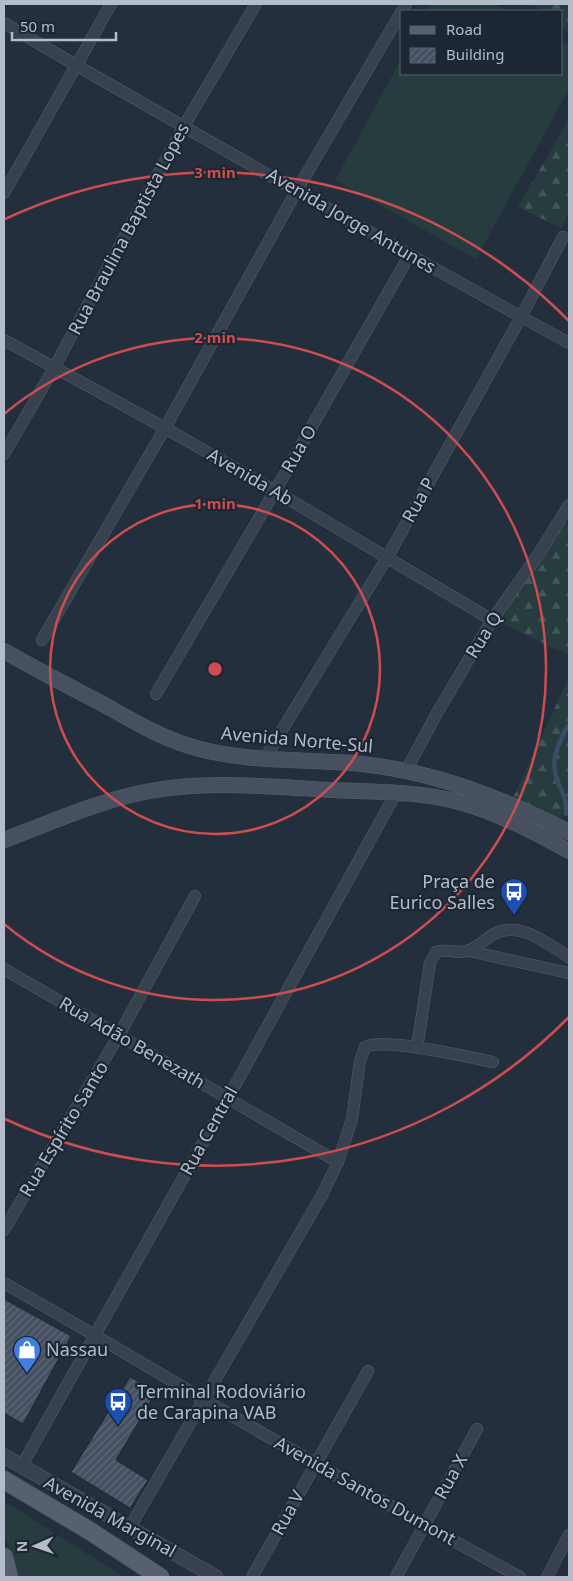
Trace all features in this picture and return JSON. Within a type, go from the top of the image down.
[{"type":"main road","name":"Avenida Norte-Sul","points":[[4,651],[164,737],[192,747],[218,753],[352,763],[406,770],[463,785],[487,794],[569,832]]},
{"type":"main road","points":[[4,840],[109,801],[151,790],[192,786],[237,785],[396,793],[440,798],[487,812],[527,829],[569,851]]},
{"type":"main road","points":[[4,1480],[90,1531],[160,1577]]},
{"type":"main road","points":[[4,1557],[9,1577]]},
{"type":"street","points":[[4,193],[111,4]]},
{"type":"street","name":"Rua Braulina Baptista Lopes","points":[[4,454],[54,368],[184,126],[256,4]]},
{"type":"street","points":[[42,640],[165,428],[297,190],[400,14]]},
{"type":"street","name":"Avenida Jorge Antunes","points":[[4,23],[75,66],[297,190],[409,256],[569,342]]},
{"type":"street","name":"Rua P","points":[[265,758],[388,556],[521,317],[562,237]]},
{"type":"street","name":"Rua O","points":[[156,694],[275,491],[409,256]]},
{"type":"street","name":"Avenida Ab","points":[[4,340],[275,491],[388,556],[492,620]]},
{"type":"street","name":"Rua Q","points":[[406,770],[492,620],[540,552],[569,504]]},
{"type":"street","name":"Rua Central","points":[[21,1467],[396,793]]},
{"type":"street","name":"Rua Espírito Santo","points":[[4,1230],[119,1035],[195,896]]},
{"type":"street","points":[[469,951],[494,934],[517,930],[533,935],[569,956]]},
{"type":"street","points":[[417,1048],[430,963],[436,952],[444,950],[469,951],[569,973]]},
{"type":"street","name":"Rua Adão Benezath","points":[[5,974],[119,1035],[338,1162]]},
{"type":"street","points":[[130,1527],[281,1266],[338,1162],[352,1118],[360,1061],[365,1047],[378,1044],[417,1048],[493,1062]]},
{"type":"street","name":"Avenida Santos Dumont","points":[[4,1283],[425,1526],[520,1577]]},
{"type":"street","name":"Rua V","points":[[252,1577],[368,1371]]},
{"type":"street","name":"Rua X","points":[[396,1577],[477,1429]]},
{"type":"street","name":"Avenida Marginal","points":[[4,1456],[216,1577]]},
{"type":"street","points":[[547,1577],[569,1535]]},
{"type":"green space","points":[[432,4],[493,4],[505,10],[429,10]]},
{"type":"green space","points":[[533,4],[569,4],[569,34],[563,28],[563,10],[541,10]]},
{"type":"green space","points":[[563,43],[569,46],[569,89],[476,259],[335,180],[400,62],[400,75],[563,75]]},
{"type":"green space","points":[[569,119],[569,212],[561,228],[518,207]]},
{"type":"green space","points":[[553,523],[569,524],[569,655],[496,621]]},
{"type":"green space","points":[[569,677],[569,807],[560,819],[513,798]]},
{"type":"green space","points":[[4,1501],[124,1577],[18,1577],[17,1569],[4,1534]]},
{"type":"building","name":"Nassau","points":[[4,1299],[71,1336],[23,1424],[4,1413]]},
{"type":"building","name":"Terminal Rodoviário de Carapina VAB","points":[[130,1377],[156,1392],[116,1460],[148,1480],[130,1508],[71,1472]]},
{"type":"waterway","points":[[566,814],[565,797],[554,770],[554,763],[559,743],[569,724]]},
{"type":"place","name":"Praça de Eurico Salles","points":[[514,916]]},
{"type":"place","name":"Nassau","points":[[27,1374]]},
{"type":"place","name":"Terminal Rodoviário de Carapina VAB","points":[[118,1426]]}]
